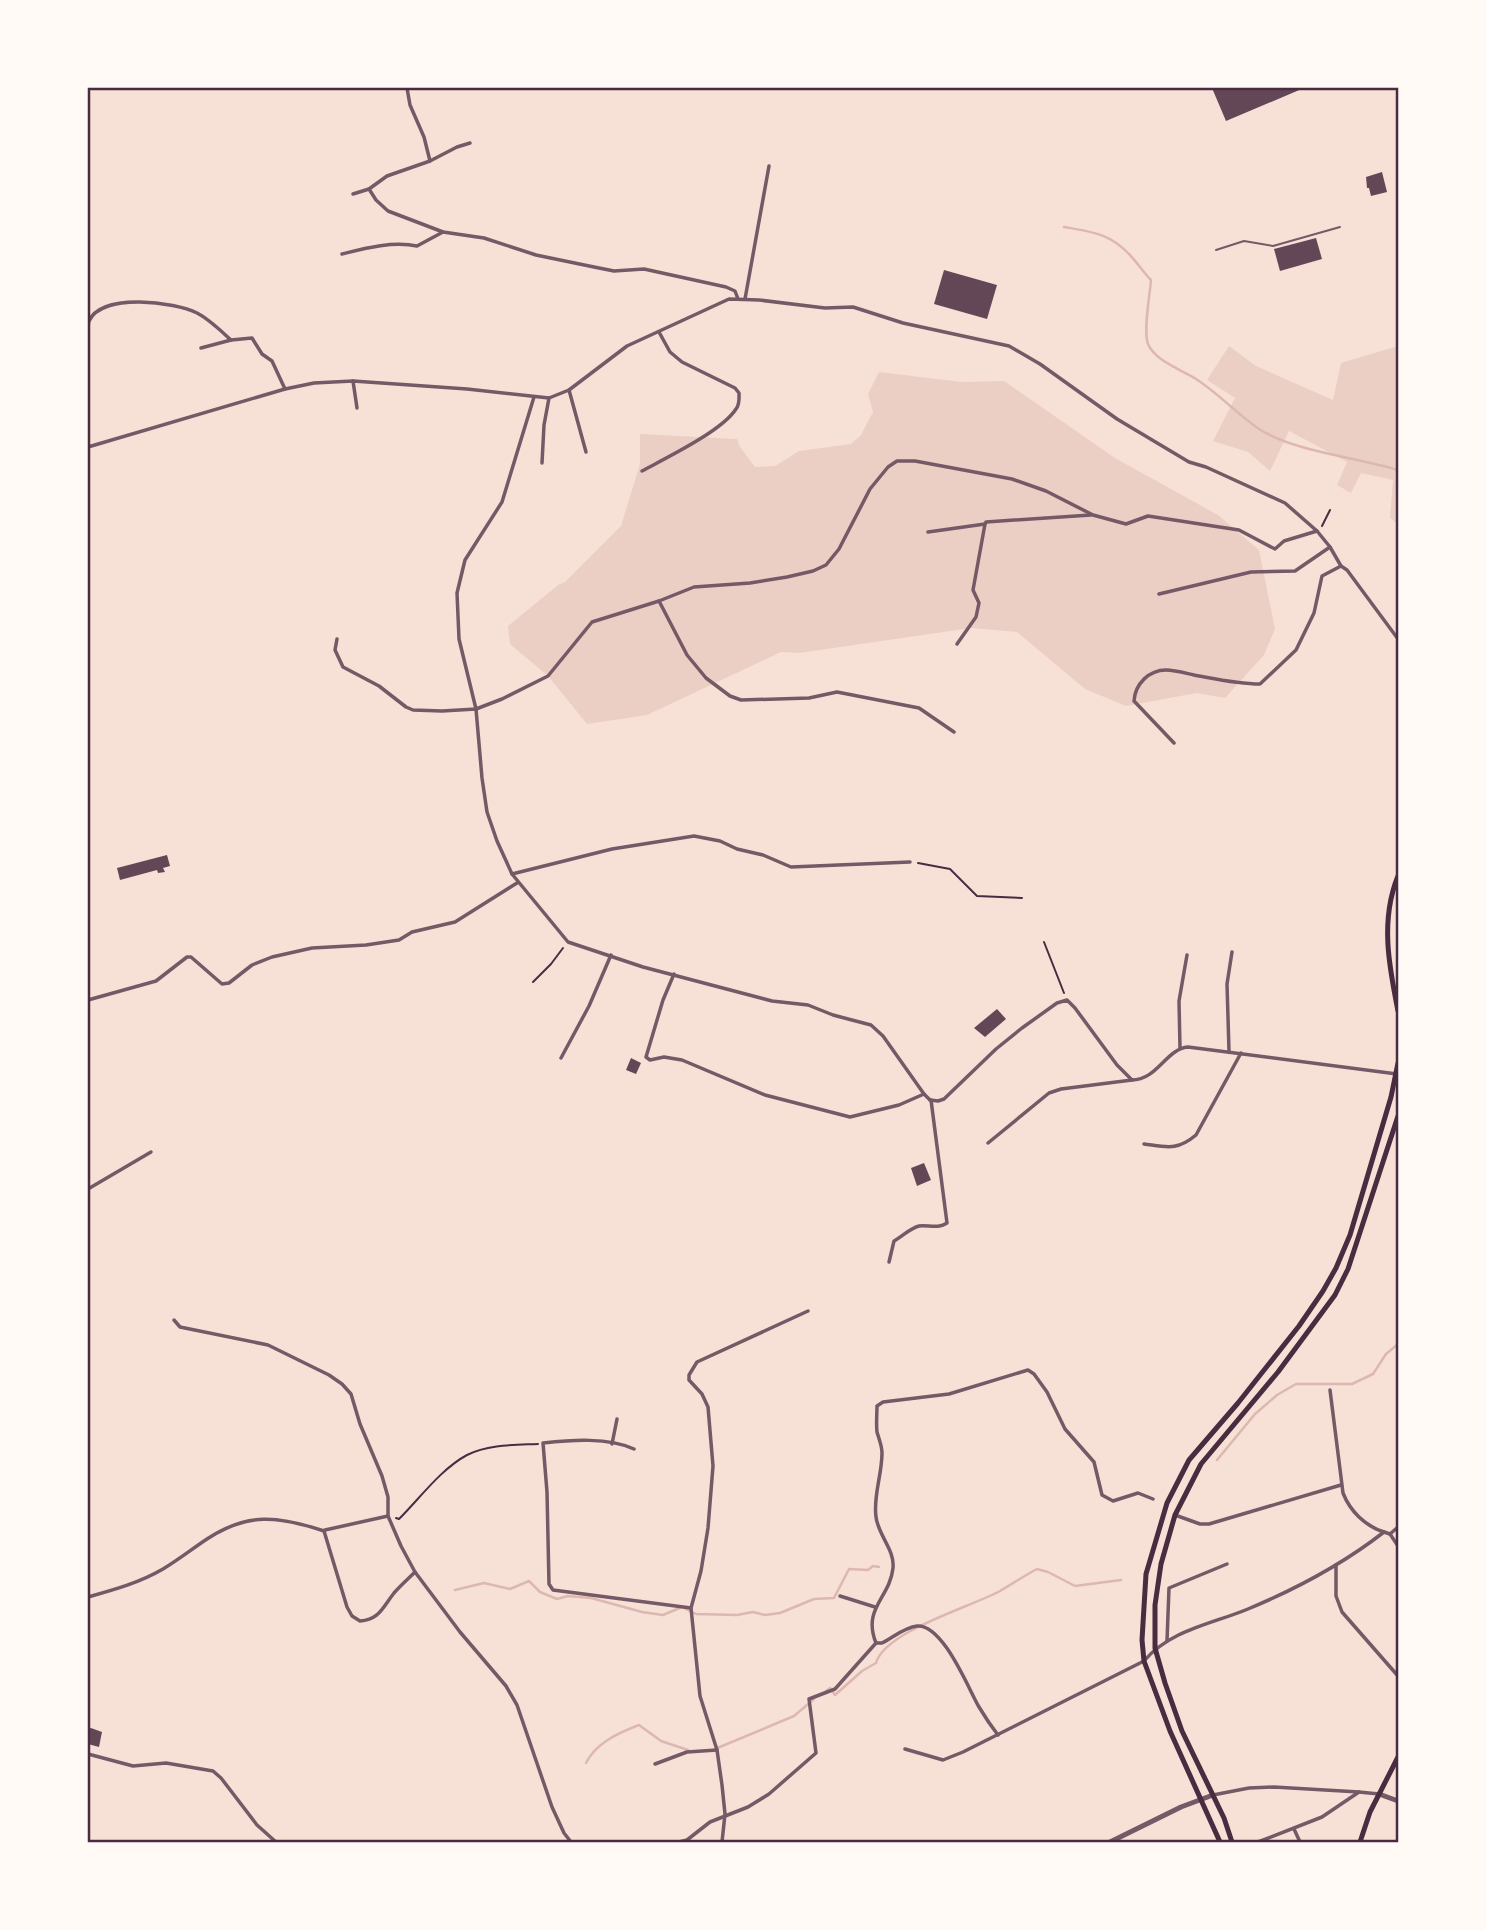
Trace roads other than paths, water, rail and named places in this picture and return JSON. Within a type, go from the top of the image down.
[{"type":"main road","points":[[1398,876],[1391,898],[1387,932],[1389,970],[1398,1011]]},
{"type":"main road","points":[[1220,1843],[1170,1731],[1144,1661],[1142,1640],[1146,1574],[1167,1503],[1189,1460],[1238,1404],[1298,1326],[1323,1292],[1336,1268],[1350,1235],[1398,1063]]},
{"type":"main road","points":[[1232,1843],[1213,1795],[1182,1731],[1164,1683],[1155,1648],[1157,1587],[1170,1527],[1201,1464],[1278,1372],[1335,1294],[1348,1269],[1398,1116]]},
{"type":"main road","points":[[1360,1843],[1370,1812],[1398,1757]]},
{"type":"street","points":[[407,88],[410,105],[424,136],[430,161]]},
{"type":"street","points":[[353,194],[369,189],[387,176],[470,143]]},
{"type":"street","points":[[745,299],[769,166]]},
{"type":"street","points":[[369,189],[388,211],[443,232],[484,238],[536,254],[614,271],[644,269],[716,284],[734,291],[738,300]]},
{"type":"street","points":[[342,254],[388,244],[417,246],[443,232]]},
{"type":"street","points":[[88,447],[285,389],[314,383],[353,381],[549,398],[569,390],[627,345],[729,299],[825,308],[853,307],[902,323],[1009,346],[1040,364],[1117,419],[1189,462],[1285,503],[1317,531],[1398,639]]},
{"type":"street","points":[[88,331],[89,321],[101,310],[127,303],[158,301],[201,314],[231,340]]},
{"type":"street","points":[[642,471],[713,429],[730,417],[739,404],[736,388],[682,362],[670,352],[659,332]]},
{"type":"street","points":[[201,348],[231,340],[254,340],[262,354],[275,365],[285,389]]},
{"type":"street","points":[[353,381],[357,408]]},
{"type":"street","points":[[569,390],[586,452]]},
{"type":"street","points":[[534,397],[502,502],[465,560],[457,593],[459,639],[476,709],[482,778],[497,841],[517,883],[568,942],[643,967],[772,1001],[808,1005],[871,1025],[883,1036],[930,1100],[947,1223],[941,1227],[919,1226],[894,1241],[889,1262]]},
{"type":"street","points":[[542,463],[549,398]]},
{"type":"street","points":[[337,639],[335,650],[343,667],[379,686],[406,707],[413,710],[442,711],[476,709],[548,676],[592,622],[694,587],[750,583],[813,571],[826,565],[839,549],[870,489],[888,467],[897,461],[915,461],[1012,479],[1046,491],[1093,515],[1126,524],[1148,516],[1239,530],[1275,549],[1284,541],[1317,531]]},
{"type":"street","points":[[928,532],[986,522],[1093,515]]},
{"type":"street","points":[[957,643],[976,617],[979,603],[974,590],[985,524]]},
{"type":"street","points":[[1159,594],[1251,572],[1295,571],[1330,547]]},
{"type":"street","points":[[1174,743],[1134,701],[1138,686],[1146,677],[1154,672],[1168,670],[1241,684],[1260,684],[1296,650],[1314,613],[1322,576],[1341,566]]},
{"type":"street","points":[[659,601],[687,655],[706,678],[730,696],[741,700],[809,698],[837,692],[919,708],[954,732]]},
{"type":"street","points":[[512,874],[612,849],[694,836],[720,841],[791,867],[910,862]]},
{"type":"street","points":[[88,1000],[156,981],[187,957],[191,957],[222,984],[229,983],[252,965],[272,957],[312,948],[399,940],[412,932],[455,922],[517,883]]},
{"type":"street","points":[[1229,1051],[1227,984],[1232,952]]},
{"type":"street","points":[[561,1058],[589,1006],[611,955]]},
{"type":"street","points":[[1180,1048],[1179,1001],[1187,955]]},
{"type":"street","points":[[674,974],[663,1000],[646,1057],[650,1060],[682,1060],[765,1095],[850,1117],[899,1105],[924,1094]]},
{"type":"street","points":[[930,1100],[944,1099],[1021,1028],[1057,1003],[1067,1000],[1116,1065],[1132,1080]]},
{"type":"street","points":[[988,1143],[1049,1093],[1147,1077],[1180,1048],[1196,1047],[1292,1062],[1397,1073]]},
{"type":"street","points":[[1144,1144],[1175,1148],[1186,1144],[1196,1135],[1241,1053]]},
{"type":"street","points":[[88,1189],[151,1152]]},
{"type":"street","points":[[722,1843],[725,1814],[717,1750],[699,1696],[691,1608],[708,1528],[713,1466],[708,1407],[688,1375],[697,1362],[808,1311]]},
{"type":"street","points":[[174,1320],[180,1326],[268,1346],[314,1367],[342,1384],[351,1394],[360,1424],[382,1476],[388,1497],[388,1516],[415,1572],[460,1632],[506,1686],[517,1705],[539,1774],[560,1824],[572,1843]]},
{"type":"street","points":[[876,1643],[870,1622],[890,1580],[893,1563],[878,1527],[875,1499],[882,1452],[877,1429],[877,1406],[889,1399],[949,1394],[1028,1370],[1041,1382],[1065,1429],[1094,1462],[1102,1495],[1113,1500],[1138,1493],[1153,1499]]},
{"type":"street","points":[[1330,1390],[1341,1486],[1346,1500],[1370,1528],[1390,1534],[1398,1546]]},
{"type":"street","points":[[612,1444],[617,1419]]},
{"type":"street","points":[[635,1449],[623,1444],[578,1439],[543,1443],[550,1587],[598,1597],[691,1608]]},
{"type":"street","points":[[1175,1515],[1189,1521],[1209,1524],[1341,1486]]},
{"type":"street","points":[[88,1597],[134,1583],[162,1570],[208,1538],[237,1522],[250,1519],[300,1523],[324,1531],[388,1516]]},
{"type":"street","points":[[1390,1534],[1398,1527]]},
{"type":"street","points":[[324,1531],[347,1607],[359,1621],[374,1618],[380,1613],[415,1572]]},
{"type":"street","points":[[905,1749],[943,1760],[1144,1661],[1155,1648],[1167,1641],[1275,1597],[1357,1553],[1384,1532]]},
{"type":"street","points":[[1167,1641],[1169,1588],[1227,1564]]},
{"type":"street","points":[[1336,1564],[1336,1596],[1342,1612],[1398,1676]]},
{"type":"street","points":[[840,1596],[875,1608]]},
{"type":"street","points":[[679,1843],[725,1814],[748,1807],[769,1794],[816,1754],[809,1699],[835,1689],[876,1643],[917,1626],[927,1628],[950,1654],[979,1708],[998,1735]]},
{"type":"street","points":[[655,1764],[687,1752],[717,1750]]},
{"type":"street","points":[[88,1754],[133,1766],[166,1763],[213,1772],[275,1843]]},
{"type":"street","points":[[1110,1843],[1202,1798],[1249,1788],[1359,1792],[1379,1794],[1398,1801]]},
{"type":"street","points":[[1258,1843],[1332,1811],[1359,1792]]},
{"type":"street","points":[[1293,1828],[1300,1843]]},
{"type":"lane","points":[[1216,250],[1244,241],[1273,246],[1340,227]]},
{"type":"waterway","points":[[1064,227],[1092,232],[1114,242],[1129,254],[1151,280],[1147,338],[1156,355],[1196,379],[1259,429],[1274,437],[1308,449],[1398,470]]},
{"type":"waterway","points":[[1217,1460],[1255,1414],[1277,1395],[1296,1384],[1352,1384],[1373,1374],[1386,1354],[1398,1344]]},
{"type":"waterway","points":[[455,1590],[484,1583],[510,1589],[529,1581],[540,1592],[557,1599],[568,1596],[591,1598],[642,1612],[663,1615],[682,1607],[696,1614],[737,1615],[753,1612],[765,1615],[780,1613],[814,1599],[834,1598],[849,1569],[868,1570],[873,1566],[879,1567]]},
{"type":"waterway","points":[[826,1691],[830,1688],[835,1695],[862,1671],[876,1663],[883,1651],[895,1640],[912,1630],[1000,1591],[1037,1569],[1075,1586],[1121,1580]]},
{"type":"waterway","points":[[715,1749],[794,1716],[814,1699]]},
{"type":"waterway","points":[[586,1763],[602,1744],[639,1725],[661,1741],[688,1750]]}]
